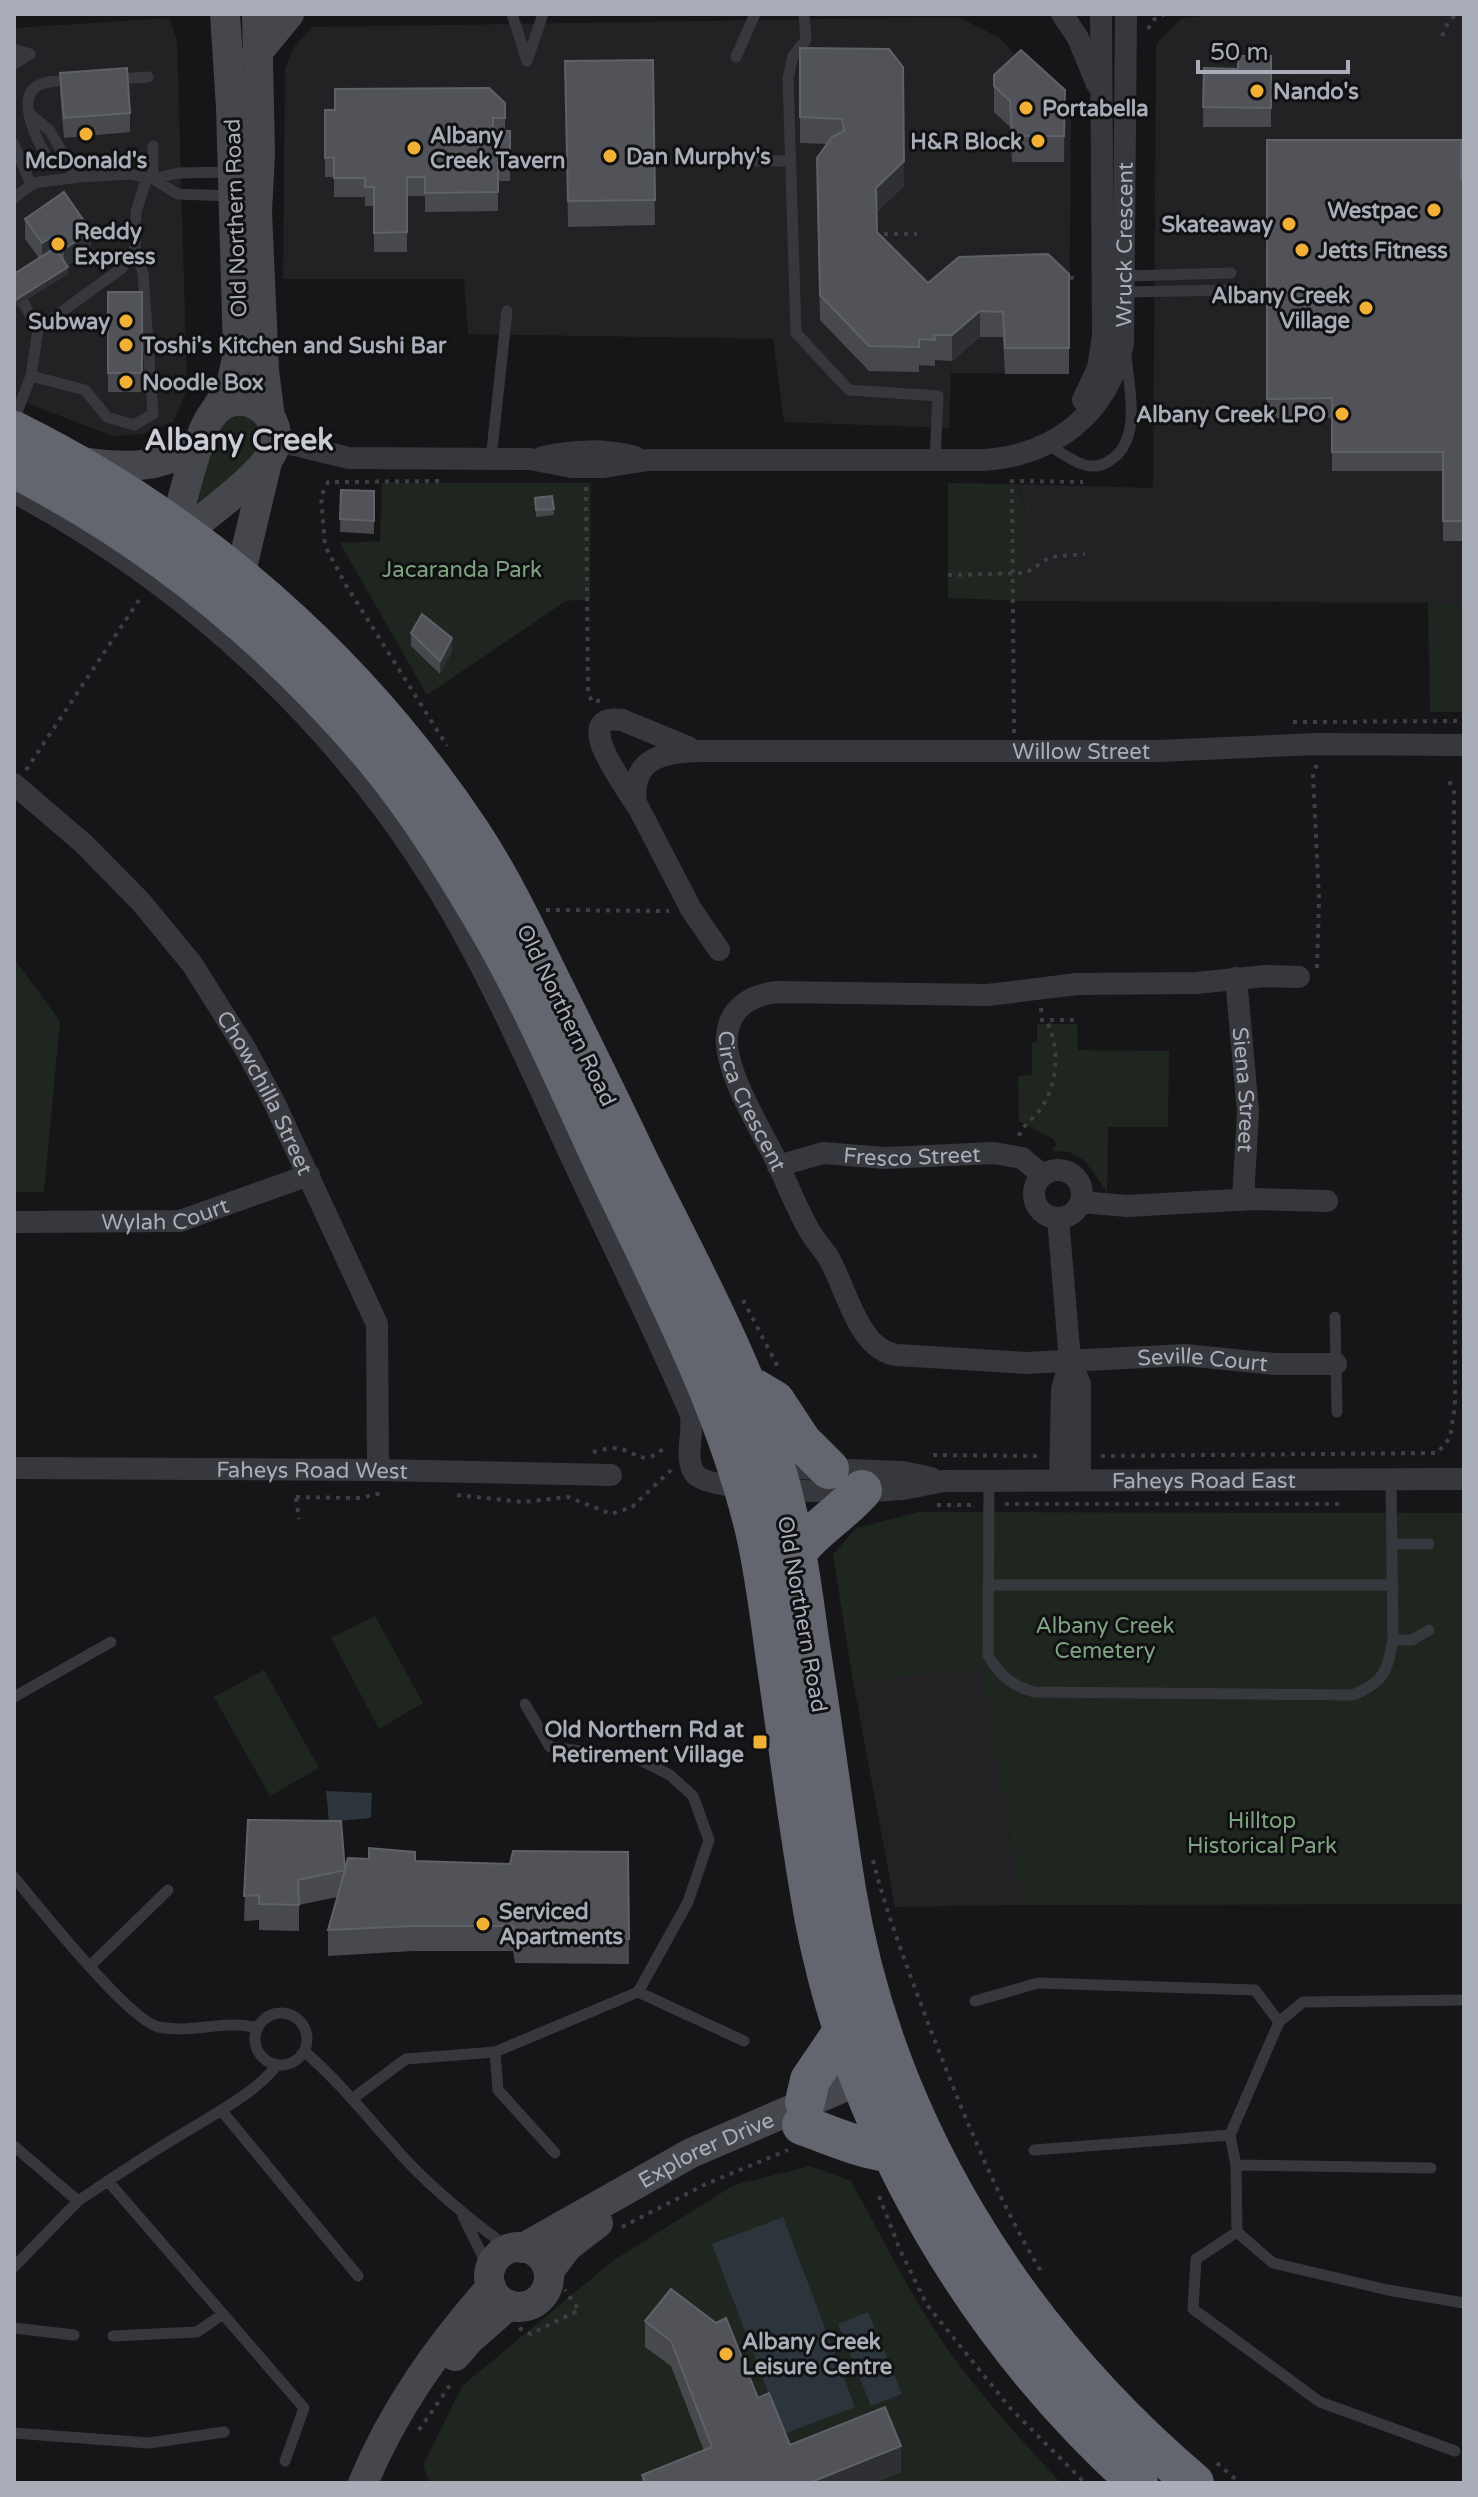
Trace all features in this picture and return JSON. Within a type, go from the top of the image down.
[{"type":"highway","points":[[14,431],[69,459],[169,548]]},
{"type":"highway","points":[[14,468],[94,512],[169,548]]},
{"type":"highway","name":"Old Northern Road","points":[[169,548],[240,576],[338,666],[413,754],[472,834],[519,916],[711,1308],[756,1408],[764,1581],[816,1926],[844,2030],[939,2169],[1010,2286],[1075,2367],[1135,2431],[1206,2473]]},
{"type":"highway","name":"Old Northern Road","points":[[169,548],[315,692],[378,762],[442,850],[493,934],[713,1395],[796,1553],[847,1893],[863,1965],[893,2153],[945,2249],[995,2327],[1054,2400],[1138,2483]]},
{"type":"highway","points":[[745,1383],[775,1401],[802,1442],[829,1469]]},
{"type":"highway","points":[[796,1553],[816,1530],[844,1511],[862,1490]]},
{"type":"highway","points":[[844,2030],[810,2080],[800,2125],[863,2149],[893,2153]]},
{"type":"street","name":"Old Northern Road","points":[[225,14],[271,439],[240,576]]},
{"type":"street","name":"Old Northern Road","points":[[169,548],[199,446],[237,369],[242,184],[260,153],[257,14]]},
{"type":"street","points":[[257,53],[289,14]]},
{"type":"street","points":[[1062,14],[1085,54],[1101,97]]},
{"type":"street","name":"Wruck Crescent","points":[[271,439],[349,458],[530,459],[572,467],[604,467],[648,460],[1000,459],[1046,443],[1080,424],[1093,409],[1116,367],[1124,332],[1114,284],[1101,182],[1101,14]]},
{"type":"street","name":"Wruck Crescent","points":[[1046,443],[1074,413],[1094,378],[1114,284],[1125,182],[1126,14]]},
{"type":"street","points":[[1101,182],[1125,182]]},
{"type":"street","points":[[14,492],[63,518],[169,548],[271,439],[257,404],[243,400],[227,403],[212,415]]},
{"type":"street","points":[[69,459],[116,467],[139,466],[172,458],[199,446]]},
{"type":"street","name":"Willow Street","points":[[699,751],[625,721],[611,719],[603,723],[598,732],[600,743],[688,903],[719,950]]},
{"type":"street","name":"Willow Street","points":[[638,808],[636,783],[646,765],[666,754],[699,751],[1169,751],[1317,744],[1464,745]]},
{"type":"street","name":"Chowchilla Street","points":[[15,784],[122,882],[192,964],[245,1048],[309,1175],[377,1324],[378,1470]]},
{"type":"street","name":"Circa Crescent","points":[[1070,1361],[977,1362],[891,1354],[876,1347],[866,1337],[828,1257],[805,1224],[729,1061],[727,1030],[738,1009],[749,999],[777,992],[988,995],[1077,984],[1188,983],[1266,976],[1299,977]]},
{"type":"street","name":"Siena Street","points":[[1236,978],[1248,1111],[1243,1200]]},
{"type":"street","name":"Fresco Street","points":[[778,1166],[823,1153],[885,1158],[994,1153],[1022,1158],[1042,1175],[1057,1169],[1072,1174],[1081,1186],[1081,1202]]},
{"type":"street","name":"Wylah Court","points":[[14,1222],[180,1221],[309,1175]]},
{"type":"street","points":[[1042,1175],[1034,1187],[1035,1202],[1044,1214],[1058,1218],[1073,1213],[1081,1202],[1147,1206],[1243,1200],[1327,1201]]},
{"type":"street","points":[[1058,1218],[1070,1361],[1080,1384],[1070,1480]]},
{"type":"street","name":"Seville Court","points":[[1070,1361],[1171,1354],[1274,1364],[1336,1364]]},
{"type":"street","name":"Faheys Road West","points":[[14,1468],[611,1475]]},
{"type":"street","name":"Faheys Road East","points":[[759,1478],[829,1469],[903,1472],[944,1481]]},
{"type":"street","name":"Faheys Road East","points":[[759,1478],[862,1490],[903,1488],[944,1481],[989,1480],[1464,1479]]},
{"type":"street","name":"Explorer Drive","points":[[505,2281],[523,2307],[535,2303],[555,2276],[568,2246],[617,2211],[663,2185],[800,2125],[882,2082]]},
{"type":"street","name":"Explorer Drive","points":[[363,2483],[381,2441],[411,2388],[453,2330],[505,2281],[656,2171],[800,2125]]},
{"type":"street","points":[[505,2281],[540,2255],[555,2276]]},
{"type":"street","name":"Explorer Drive","points":[[379,2483],[405,2430],[442,2372],[469,2340],[505,2281]]},
{"type":"lane","points":[[512,14],[527,61],[543,14]]},
{"type":"lane","points":[[736,57],[755,14]]},
{"type":"lane","points":[[804,14],[806,40],[793,56],[788,78],[796,333],[849,390],[938,396],[935,460]]},
{"type":"lane","points":[[14,49],[30,54],[14,64]]},
{"type":"lane","points":[[105,79],[148,77]]},
{"type":"lane","points":[[76,173],[46,156],[28,103],[31,92],[37,86],[49,82],[91,80]]},
{"type":"lane","points":[[14,144],[31,185]]},
{"type":"lane","points":[[31,376],[85,390],[107,417],[134,425],[153,414],[143,273],[135,248],[136,212],[150,178],[153,146]]},
{"type":"lane","points":[[727,161],[790,161]]},
{"type":"lane","points":[[14,198],[31,185],[76,173],[150,178],[178,173],[242,184]]},
{"type":"lane","points":[[150,178],[168,190],[183,195],[242,184]]},
{"type":"lane","points":[[38,329],[122,268],[135,248]]},
{"type":"lane","points":[[1114,284],[1231,273]]},
{"type":"lane","points":[[1114,284],[1231,290]]},
{"type":"lane","points":[[14,286],[38,329],[31,376],[14,420]]},
{"type":"lane","points":[[491,459],[507,311]]},
{"type":"lane","points":[[1046,443],[1089,466],[1106,463],[1122,450],[1131,420],[1124,332]]},
{"type":"lane","points":[[1335,1317],[1337,1412]]},
{"type":"lane","points":[[989,1480],[988,1655],[998,1673],[1015,1686],[1034,1692],[1353,1695],[1376,1685],[1388,1665],[1393,1640],[1391,1480]]},
{"type":"lane","points":[[1393,1544],[1429,1544]]},
{"type":"lane","points":[[989,1585],[1393,1585]]},
{"type":"lane","points":[[1393,1640],[1412,1640],[1429,1630]]},
{"type":"lane","points":[[14,1697],[111,1642]]},
{"type":"lane","points":[[352,2099],[406,2059],[495,2052],[638,1992],[688,1902],[709,1840],[693,1796],[670,1775],[636,1758],[550,1747],[525,1704]]},
{"type":"lane","points":[[14,1877],[90,1966],[145,2020],[160,2028],[237,2024],[258,2028]]},
{"type":"lane","points":[[90,1966],[168,1890]]},
{"type":"lane","points":[[975,2001],[1038,1983],[1255,1990],[1279,2022]]},
{"type":"lane","points":[[638,1992],[744,2041]]},
{"type":"lane","points":[[1464,2000],[1303,2002],[1279,2022],[1230,2135],[1236,2165],[1237,2232],[1273,2263],[1388,2290],[1464,2303]]},
{"type":"lane","points":[[14,2267],[78,2201],[221,2110],[265,2078],[277,2065],[295,2061],[304,2051],[307,2040],[305,2028],[292,2015],[272,2015],[258,2028],[255,2041],[257,2050],[265,2060],[277,2065]]},
{"type":"lane","points":[[304,2051],[408,2162],[461,2212],[505,2281]]},
{"type":"lane","points":[[495,2052],[498,2090],[555,2153]]},
{"type":"lane","points":[[221,2110],[358,2276]]},
{"type":"lane","points":[[1034,2150],[1230,2135]]},
{"type":"lane","points":[[14,2146],[78,2201]]},
{"type":"lane","points":[[1236,2165],[1431,2168]]},
{"type":"lane","points":[[108,2181],[304,2408],[285,2461]]},
{"type":"lane","points":[[461,2212],[505,2281]]},
{"type":"lane","points":[[1237,2232],[1196,2259],[1193,2309],[1320,2402],[1455,2451]]},
{"type":"lane","points":[[113,2336],[197,2332],[223,2314]]},
{"type":"lane","points":[[14,2328],[74,2335]]},
{"type":"lane","points":[[14,2433],[149,2443],[224,2432]]},
{"type":"path","points":[[1442,36],[1456,14]]},
{"type":"path","points":[[870,234],[917,234]]},
{"type":"path","points":[[1070,278],[1080,277]]},
{"type":"path","points":[[586,481],[588,692],[592,702],[611,700]]},
{"type":"path","points":[[1014,751],[1012,481],[1037,481]]},
{"type":"path","points":[[15,784],[169,548]]},
{"type":"path","points":[[948,575],[1026,573],[1050,557],[1085,554]]},
{"type":"path","points":[[1284,723],[1315,720],[1464,721]]},
{"type":"path","points":[[1299,977],[1298,967],[1319,968],[1313,774],[1318,763],[1317,744]]},
{"type":"path","points":[[1437,1453],[1450,1438],[1455,1406],[1454,792],[1447,776]]},
{"type":"path","points":[[539,910],[667,912],[688,903]]},
{"type":"path","points":[[1041,990],[1042,1020],[1075,1020]]},
{"type":"path","points":[[1019,1134],[1039,1111],[1054,1086],[1055,1043],[1046,1020]]},
{"type":"path","points":[[298,1469],[296,1497],[299,1519]]},
{"type":"path","points":[[452,1494],[523,1502],[568,1497],[611,1514],[632,1507],[671,1470]]},
{"type":"path","points":[[296,1497],[360,1498],[389,1491]]},
{"type":"path","points":[[933,1505],[1342,1504]]},
{"type":"path","points":[[872,1852],[890,1922],[974,2137],[1022,2239],[1046,2279]]},
{"type":"path","points":[[619,2228],[706,2184],[800,2125]]},
{"type":"path","points":[[878,2191],[887,2222],[927,2305],[1011,2409],[1085,2483]]},
{"type":"path","points":[[505,2281],[523,2329],[531,2334],[579,2310],[555,2276]]},
{"type":"path","points":[[414,2438],[456,2377]]},
{"type":"path","points":[[1206,2473],[1240,2483]]},
{"type":"shaded area","name":"Albany Creek Village","points":[[1214,14],[1464,14],[1464,603],[1024,601],[1025,511],[1015,484],[1153,488],[1156,44],[1181,19]]},
{"type":"shaded area","points":[[958,17],[1000,38],[1071,117],[1069,374],[951,373],[949,428],[784,422],[773,339],[468,334],[464,279],[283,279],[285,69],[294,47],[313,27]]},
{"type":"shaded area","points":[[169,18],[177,39],[187,390],[174,421],[144,434],[113,436],[14,396],[14,28]]},
{"type":"shaded area","points":[[981,1669],[1022,1905],[895,1907],[853,1681]]},
{"type":"shaded area","points":[[326,1791],[372,1793],[371,1818],[329,1822]]},
{"type":"shaded area","points":[[783,2217],[855,2407],[784,2434],[712,2244]]},
{"type":"shaded area","points":[[868,2312],[902,2394],[871,2406],[838,2324]]},
{"type":"green space","points":[[242,415],[255,420],[263,433],[256,457],[190,511],[223,421]]},
{"type":"green space","name":"Jacaranda Park","points":[[382,483],[591,483],[590,599],[566,601],[427,695],[340,543],[380,541]]},
{"type":"green space","points":[[948,483],[1015,484],[1021,495],[1026,524],[1024,601],[948,598]]},
{"type":"green space","points":[[1428,603],[1464,603],[1464,712],[1430,712]]},
{"type":"green space","points":[[14,959],[60,1021],[44,1192],[14,1192]]},
{"type":"green space","points":[[1037,1024],[1077,1024],[1078,1050],[1169,1051],[1168,1127],[1108,1127],[1107,1192],[1085,1161],[1069,1152],[1052,1151],[1056,1144],[1053,1139],[1019,1121],[1018,1076],[1032,1075],[1032,1042],[1037,1042]]},
{"type":"green space","name":"Albany Creek Cemetery","points":[[919,1512],[1464,1513],[1464,1904],[1022,1905],[981,1669],[853,1681],[833,1555],[856,1528]]},
{"type":"green space","points":[[375,1616],[423,1703],[379,1729],[331,1638]]},
{"type":"green space","points":[[264,1670],[319,1768],[270,1796],[214,1697]]},
{"type":"green space","name":"Albany Creek Leisure Centre","points":[[810,2166],[851,2181],[908,2287],[943,2343],[991,2405],[1061,2483],[430,2483],[423,2466],[462,2386],[614,2260],[734,2185]]},
{"type":"building","points":[[800,48],[889,49],[903,67],[904,161],[876,188],[877,232],[928,283],[959,257],[1048,254],[1069,274],[1069,348],[1005,348],[1003,312],[980,311],[952,335],[934,335],[935,340],[919,339],[919,347],[869,346],[820,295],[817,158],[832,137],[844,131],[842,119],[800,117]]},
{"type":"building","points":[[1021,50],[1065,90],[1064,136],[1012,136],[1010,101],[994,86],[994,75]]},
{"type":"building","points":[[1238,56],[1271,56],[1271,108],[1203,107],[1204,68],[1238,69]]},
{"type":"building","name":"Dan Murphy's","points":[[653,60],[655,200],[568,201],[565,61]]},
{"type":"building","points":[[127,68],[130,113],[64,118],[60,73]]},
{"type":"building","points":[[489,88],[505,103],[505,118],[493,118],[493,131],[510,131],[510,162],[498,162],[498,192],[425,193],[425,177],[407,177],[407,232],[374,233],[374,187],[365,187],[365,178],[334,178],[334,157],[325,158],[325,110],[335,110],[335,89]]},
{"type":"building","name":"Albany Creek Village","points":[[1267,140],[1461,140],[1461,180],[1464,180],[1464,521],[1443,521],[1443,452],[1332,452],[1332,398],[1267,399]]},
{"type":"building","points":[[64,192],[91,231],[64,249],[55,235],[42,243],[25,219]]},
{"type":"building","points":[[55,248],[68,267],[14,301],[14,274]]},
{"type":"building","points":[[108,292],[142,292],[142,373],[108,373]]},
{"type":"building","points":[[341,490],[374,491],[374,521],[340,519]]},
{"type":"building","points":[[552,496],[554,509],[536,510],[535,498]]},
{"type":"building","points":[[422,614],[452,638],[440,661],[411,633]]},
{"type":"building","points":[[248,1820],[341,1821],[345,1870],[298,1880],[299,1905],[259,1904],[259,1895],[244,1896]]},
{"type":"building","name":"Serviced Apartments","points":[[369,1848],[415,1852],[415,1861],[510,1864],[513,1851],[628,1852],[629,1939],[515,1938],[513,1926],[328,1930],[348,1858],[369,1859]]},
{"type":"building","points":[[671,2289],[716,2323],[726,2318],[758,2398],[769,2393],[790,2445],[885,2407],[901,2446],[809,2483],[646,2483],[642,2475],[712,2447],[671,2341],[645,2321]]},
{"type":"place","name":"Nando's","points":[[1257,91]]},
{"type":"place","name":"Portabella","points":[[1026,108]]},
{"type":"place","name":"McDonald's","points":[[86,134]]},
{"type":"place","name":"H&R Block","points":[[1038,141]]},
{"type":"place","name":"Albany Creek Tavern","points":[[414,148]]},
{"type":"place","name":"Dan Murphy's","points":[[610,156]]},
{"type":"place","name":"Westpac","points":[[1434,210]]},
{"type":"place","name":"Skateaway","points":[[1289,224]]},
{"type":"place","name":"Reddy Express","points":[[58,244]]},
{"type":"place","name":"Jetts Fitness","points":[[1302,250]]},
{"type":"place","name":"Albany Creek Village","points":[[1366,308]]},
{"type":"place","name":"Subway","points":[[126,321]]},
{"type":"place","name":"Toshi's Kitchen and Sushi Bar","points":[[126,345]]},
{"type":"place","name":"Noodle Box","points":[[126,382]]},
{"type":"place","name":"Albany Creek LPO","points":[[1342,414]]},
{"type":"place","name":"Old Northern Rd at Retirement Village","points":[[760,1742]]},
{"type":"place","name":"Serviced Apartments","points":[[483,1924]]},
{"type":"place","name":"Albany Creek Leisure Centre","points":[[726,2354]]},
{"type":"district","name":"Albany Creek","points":[[239,440]]},
{"type":"park label","name":"Hilltop Historical Park","points":[[1262,1832]]}]
